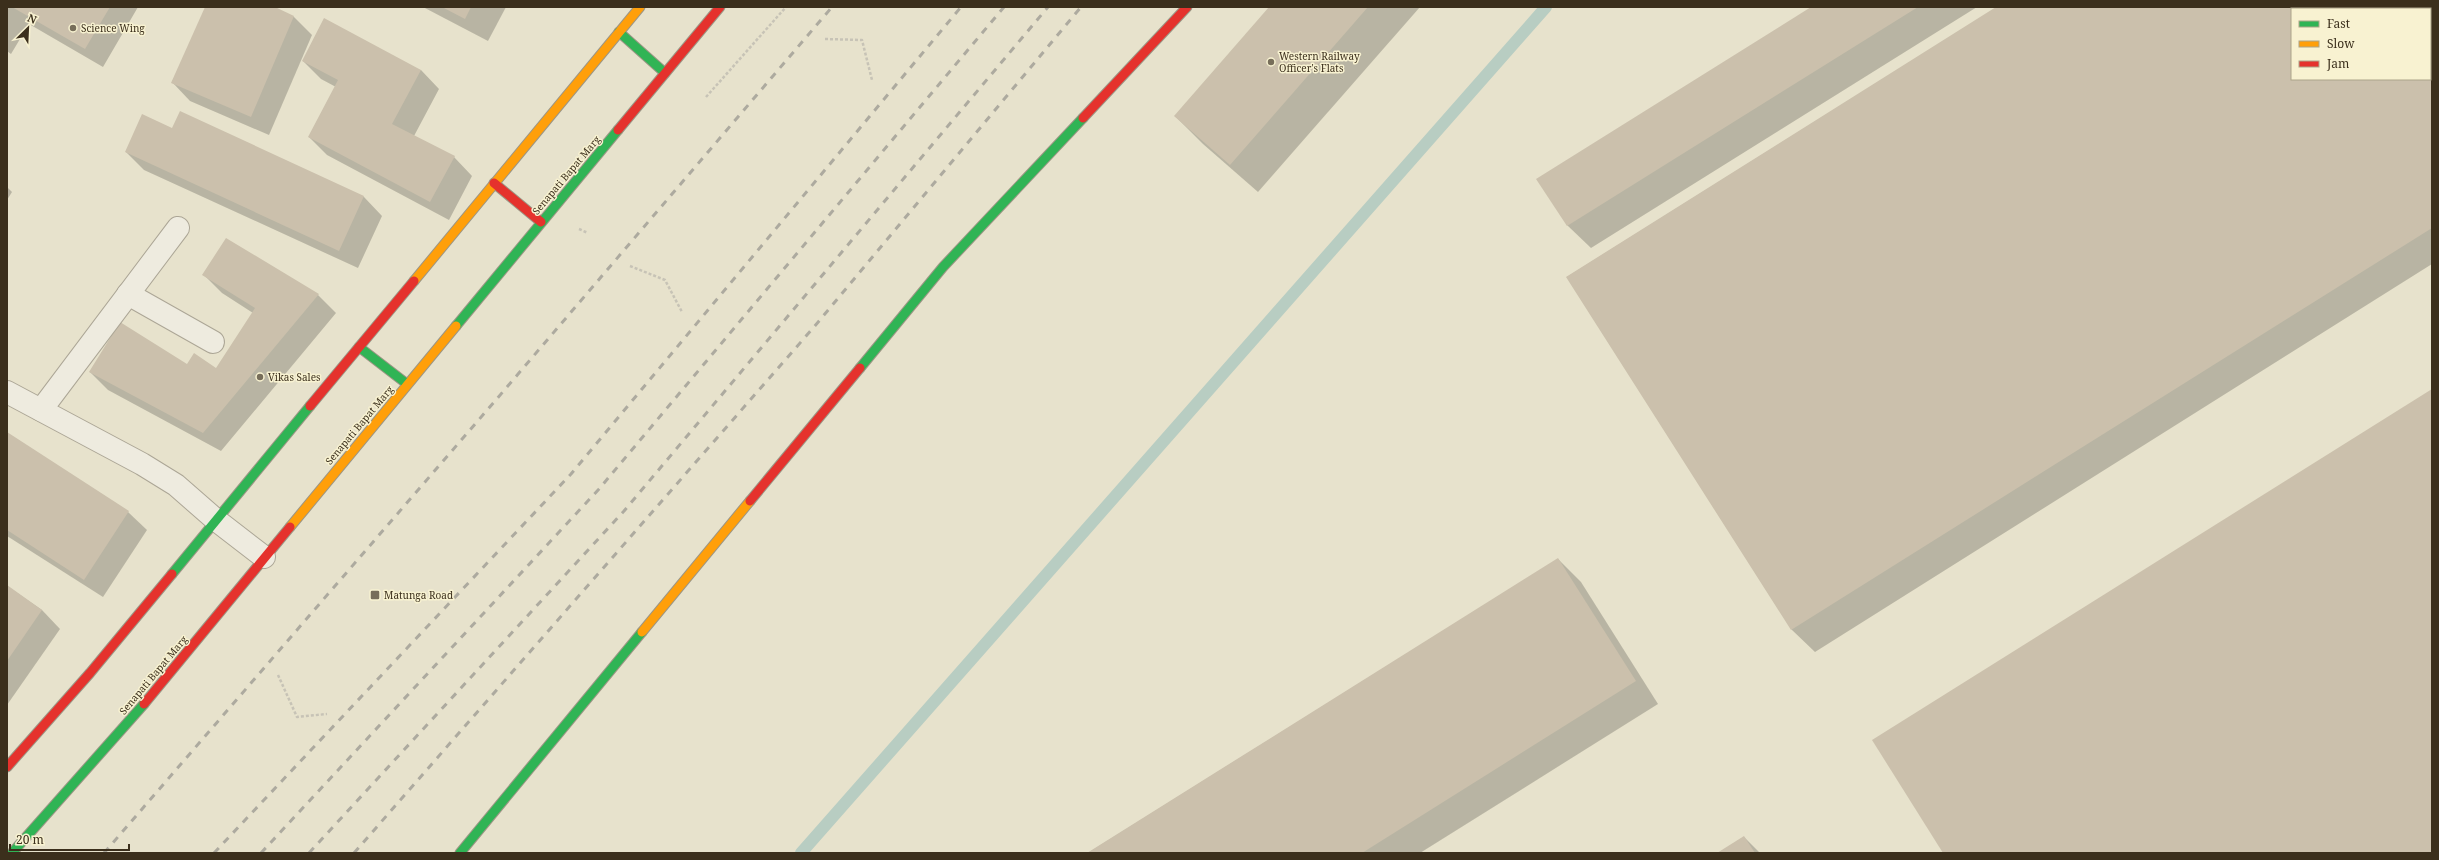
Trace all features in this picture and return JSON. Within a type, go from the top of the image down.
[{"type":"main road","points":[[7,767],[90,673],[640,7]]},
{"type":"main road","name":"Senapati Bapat Marg","points":[[12,853],[134,716],[720,7]]},
{"type":"main road","points":[[460,853],[943,267],[1187,7]]},
{"type":"main road","points":[[619,32],[665,73]]},
{"type":"main road","points":[[494,183],[541,222]]},
{"type":"main road","points":[[359,347],[408,384]]},
{"type":"street","points":[[41,410],[178,228]]},
{"type":"street","points":[[128,294],[213,342]]},
{"type":"street","points":[[7,392],[142,464],[176,485],[216,520],[264,557]]},
{"type":"path","points":[[706,97],[786,7]]},
{"type":"path","points":[[825,39],[862,40],[872,80]]},
{"type":"path","points":[[630,266],[665,280],[682,312]]},
{"type":"path","points":[[278,675],[297,716],[327,714]]},
{"type":"building","name":"Science Wing","points":[[12,7],[110,7],[85,49]]},
{"type":"building","points":[[205,7],[275,7],[294,16],[251,117],[171,83]]},
{"type":"building","points":[[442,7],[471,7],[465,19]]},
{"type":"building","name":"Western Railway Officer's Flats","points":[[1269,7],[1368,7],[1230,165],[1174,116]]},
{"type":"building","points":[[1811,7],[1918,7],[1567,226],[1536,179]]},
{"type":"building","points":[[1996,7],[2432,7],[2432,228],[1791,630],[1566,277]]},
{"type":"building","points":[[324,18],[421,70],[392,124],[455,156],[430,202],[308,137],[338,80],[302,61]]},
{"type":"building","points":[[180,111],[364,196],[339,251],[125,152],[142,114],[172,128]]},
{"type":"building","points":[[226,238],[319,294],[203,433],[89,372],[120,322],[187,364],[194,353],[216,368],[255,308],[202,275]]},
{"type":"building","points":[[2432,389],[2432,853],[1943,853],[1872,740]]},
{"type":"building","points":[[7,432],[129,511],[84,580],[7,530]]},
{"type":"building","points":[[1558,558],[1636,681],[1362,853],[1087,853]]},
{"type":"building","points":[[7,585],[42,610],[7,661]]},
{"type":"building","points":[[1744,836],[1755,853],[1717,853]]},
{"type":"waterway","points":[[801,853],[1546,7]]},
{"type":"railway","points":[[104,853],[495,401],[832,7]]},
{"type":"railway","points":[[214,853],[571,474],[961,7]]},
{"type":"railway","points":[[261,853],[599,489],[1004,7]]},
{"type":"railway","points":[[309,853],[624,511],[1048,7]]},
{"type":"railway","points":[[354,853],[814,327],[1081,7]]},
{"type":"traffic: fast","points":[[619,32],[665,73]]},
{"type":"traffic: fast","points":[[860,368],[943,267],[1083,118]]},
{"type":"traffic: fast","points":[[456,326],[618,130]]},
{"type":"traffic: fast","points":[[359,347],[407,384]]},
{"type":"traffic: fast","points":[[172,574],[310,406]]},
{"type":"traffic: fast","points":[[460,853],[642,632]]},
{"type":"traffic: fast","points":[[12,853],[144,704]]},
{"type":"traffic: slow","points":[[414,281],[640,7]]},
{"type":"traffic: slow","points":[[290,527],[456,326]]},
{"type":"traffic: slow","points":[[642,632],[750,501]]},
{"type":"traffic: jam","points":[[618,130],[720,7]]},
{"type":"traffic: jam","points":[[1083,118],[1187,7]]},
{"type":"traffic: jam","points":[[494,183],[541,222]]},
{"type":"traffic: jam","points":[[310,406],[414,281]]},
{"type":"traffic: jam","points":[[750,501],[860,368]]},
{"type":"traffic: jam","points":[[144,704],[290,527]]},
{"type":"traffic: jam","points":[[7,767],[90,673],[172,574]]},
{"type":"place","name":"Science Wing","points":[[73,28]]},
{"type":"place","name":"Western Railway Officer's Flats","points":[[1271,62]]},
{"type":"place","name":"Vikas Sales","points":[[260,377]]},
{"type":"place","name":"Matunga Road","points":[[375,595]]}]
